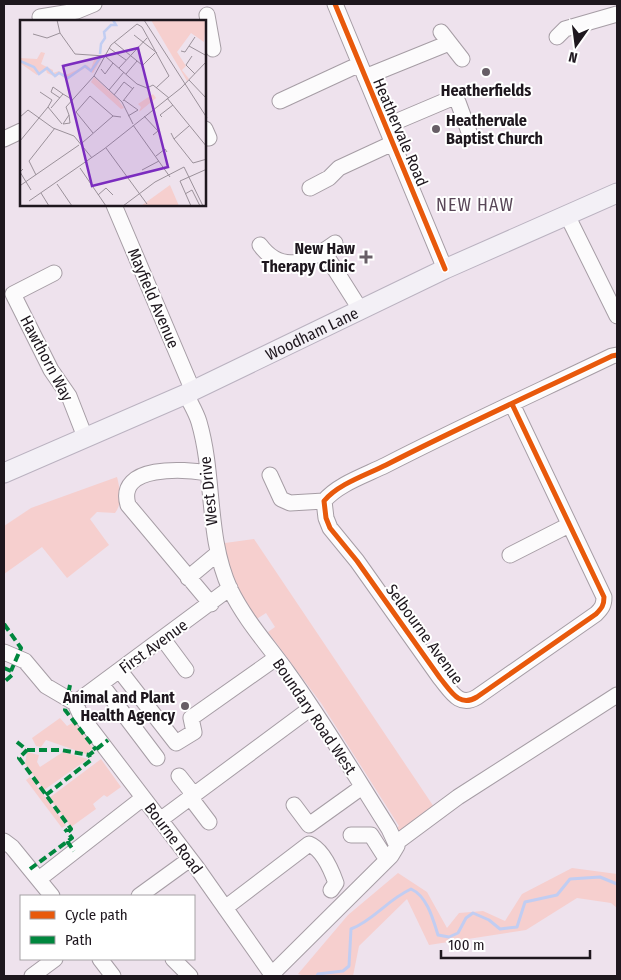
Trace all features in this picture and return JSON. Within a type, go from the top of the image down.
[{"type":"main road","name":"Woodham Lane","points":[[4,473],[189,393],[445,269],[617,193]]},
{"type":"street","points":[[39,14],[77,11],[94,4]]},
{"type":"street","name":"Heathervale Road","points":[[335,4],[445,269]]},
{"type":"street","points":[[561,31],[617,14]]},
{"type":"street","points":[[207,24],[212,49]]},
{"type":"street","points":[[288,102],[445,37],[462,59]]},
{"type":"street","points":[[386,126],[452,98],[458,102],[469,132]]},
{"type":"street","points":[[4,139],[20,131]]},
{"type":"street","points":[[310,188],[329,178],[339,168],[393,143]]},
{"type":"street","name":"Mayfield Avenue","points":[[114,206],[189,393]]},
{"type":"street","points":[[567,215],[617,316]]},
{"type":"street","points":[[260,245],[279,268],[330,248],[360,309]]},
{"type":"street","name":"Hawthorn Way","points":[[54,273],[13,294],[52,370],[69,396],[86,437]]},
{"type":"street","points":[[270,475],[272,492],[281,499],[290,503],[324,501],[339,489],[617,355]]},
{"type":"street","name":"West Drive","points":[[189,393],[199,421],[208,473],[213,533],[230,588]]},
{"type":"street","name":"Selbourne Avenue","points":[[324,501],[326,518],[330,528],[357,561],[440,678],[454,695],[463,702],[469,702],[602,608],[604,597],[512,404]]},
{"type":"street","points":[[208,473],[164,470],[146,475],[128,488],[126,496],[128,505],[211,604]]},
{"type":"street","points":[[509,555],[570,524]]},
{"type":"street","points":[[188,578],[218,553]]},
{"type":"street","name":"First Avenue","points":[[75,703],[163,640],[230,588]]},
{"type":"street","name":"Boundary Road West","points":[[230,588],[254,629],[311,708],[396,844]]},
{"type":"street","points":[[163,640],[186,670]]},
{"type":"street","points":[[4,652],[25,661],[46,686],[75,703]]},
{"type":"street","points":[[120,670],[176,743],[194,732],[192,718],[276,658]]},
{"type":"street","points":[[102,684],[157,758]]},
{"type":"street","points":[[271,976],[387,860],[396,844],[458,797],[614,702]]},
{"type":"street","name":"Bourne Road","points":[[75,703],[81,716],[190,859],[271,976]]},
{"type":"street","points":[[160,820],[311,708]]},
{"type":"street","points":[[179,776],[209,822]]},
{"type":"street","points":[[294,805],[309,825],[362,787]]},
{"type":"street","points":[[38,879],[143,798]]},
{"type":"street","points":[[351,835],[371,835],[387,860]]},
{"type":"street","points":[[4,841],[12,846],[51,895]]},
{"type":"street","points":[[225,908],[308,844],[315,846],[333,875],[336,882],[331,890]]},
{"type":"street","points":[[140,895],[190,859]]},
{"type":"street","points":[[38,974],[54,960]]},
{"type":"street","points":[[101,960],[113,976]]},
{"type":"street","points":[[174,960],[190,976]]},
{"type":"shaded area","points":[[117,477],[120,491],[118,509],[115,513],[97,512],[90,519],[109,545],[67,578],[42,547],[4,574],[4,526],[31,508]]},
{"type":"shaded area","points":[[254,539],[434,807],[400,835],[392,831],[399,826],[321,703],[268,632],[275,627],[266,613],[252,622],[221,546],[225,543]]},
{"type":"shaded area","points":[[60,718],[67,726],[74,722],[93,748],[86,754],[46,740],[41,747],[36,746],[32,738]]},
{"type":"shaded area","points":[[27,752],[39,755],[37,762],[40,767],[63,752],[88,759],[44,790],[25,764]]},
{"type":"shaded area","points":[[101,759],[121,787],[107,797],[104,795],[93,804],[96,809],[71,827],[49,798]]},
{"type":"shaded area","points":[[30,777],[66,825],[62,828],[26,780]]},
{"type":"shaded area","points":[[572,868],[617,874],[617,908],[611,903],[577,898],[526,930],[429,945],[407,899],[359,946],[353,976],[305,976],[298,974],[348,915],[398,873],[427,892],[447,928],[459,913],[483,911],[505,921],[522,894]]},
{"type":"waterway","points":[[317,976],[318,974],[343,971],[349,966],[351,929],[411,889],[417,892],[425,902],[438,935],[449,937],[458,933],[466,918],[473,913],[489,920],[500,929],[517,927],[525,902],[557,895],[570,879],[600,877],[617,884]]},
{"type":"marked path","points":[[4,624],[21,648],[11,671]]},
{"type":"marked path","points":[[4,668],[11,671],[12,675],[4,682]]},
{"type":"marked path","points":[[70,685],[65,710],[96,750]]},
{"type":"marked path","points":[[27,750],[61,750],[89,755],[108,740]]},
{"type":"marked path","points":[[17,742],[27,750],[19,758],[71,829],[68,832]]},
{"type":"marked path","points":[[46,795],[91,760],[89,755]]},
{"type":"marked path","points":[[30,869],[72,838],[65,829]]},
{"type":"marked path","points":[[67,841],[74,851]]},
{"type":"cycle path","points":[[335,4],[445,269]]},
{"type":"cycle path","points":[[512,404],[604,597],[604,602],[596,614],[477,697],[465,700],[452,693],[440,678],[357,561],[330,528],[326,518],[324,501],[353,480],[612,356],[617,355]]},
{"type":"place","name":"Heatherfields","points":[[486,72]]},
{"type":"place","name":"Heathervale Baptist Church","points":[[436,129]]},
{"type":"place","name":"New Haw Therapy Clinic","points":[[366,257]]},
{"type":"place","name":"Animal and Plant Health Agency","points":[[185,706]]},
{"type":"district","name":"NEW HAW","points":[[475,205]]}]
